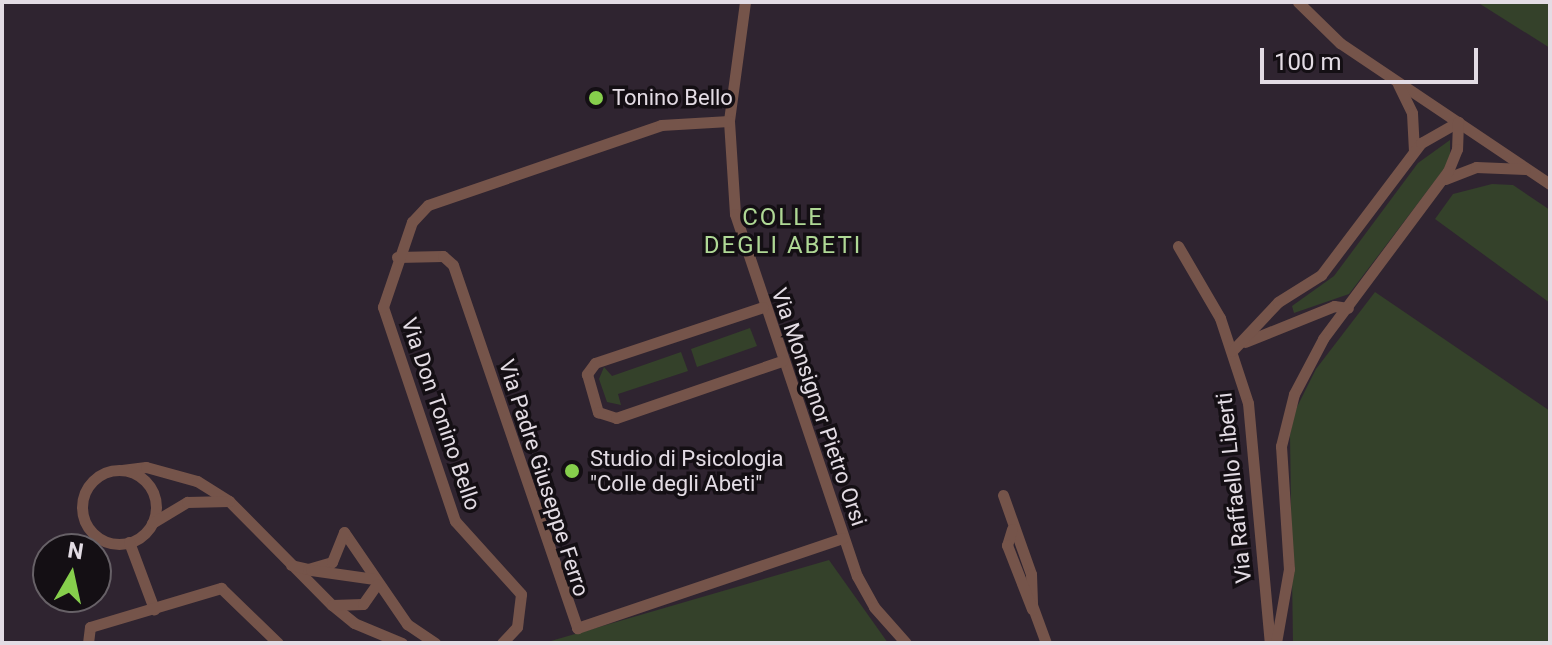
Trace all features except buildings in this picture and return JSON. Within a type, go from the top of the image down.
[{"type":"street","name":"Via Monsignor Pietro Orsi","points":[[745,2],[729,121],[735,214],[763,307],[843,538],[874,607],[906,643]]},
{"type":"street","points":[[1298,2],[1320,27],[1550,184]]},
{"type":"street","points":[[1394,79],[1412,113],[1413,152]]},
{"type":"street","name":"Via Don Tonino Bello","points":[[502,643],[517,627],[521,594],[465,535],[451,513],[386,320],[384,295],[412,222],[428,205],[670,122],[729,121]]},
{"type":"street","points":[[1232,351],[1278,302],[1321,275],[1413,152],[1428,137],[1458,122]]},
{"type":"street","points":[[1273,643],[1289,584],[1282,471],[1286,420],[1309,363],[1442,182],[1457,149],[1458,122]]},
{"type":"street","points":[[1442,182],[1476,167],[1529,169]]},
{"type":"street","name":"Via Raffaello Liberti","points":[[1178,246],[1214,306],[1232,351],[1252,430],[1273,643]]},
{"type":"street","name":"Via Padre Giuseppe Ferro","points":[[397,257],[443,256],[453,265],[577,628],[843,538]]},
{"type":"street","points":[[1232,351],[1274,328],[1343,303],[1348,308]]},
{"type":"street","points":[[763,307],[595,363],[587,374],[598,412],[616,418],[782,361]]},
{"type":"street","points":[[229,501],[187,502],[152,523],[129,542],[106,541],[95,535],[82,504],[92,481],[122,470],[165,471],[197,481],[229,501],[291,565],[354,623],[402,643]]},
{"type":"street","points":[[122,470],[150,486],[156,501],[152,523]]},
{"type":"street","points":[[1003,495],[1012,529],[1007,545],[1046,643]]},
{"type":"street","points":[[308,569],[332,562],[344,532],[407,624],[435,643]]},
{"type":"street","points":[[129,542],[154,609]]},
{"type":"street","points":[[291,565],[376,581]]},
{"type":"street","points":[[332,605],[363,604],[376,581]]},
{"type":"street","points":[[88,643],[90,627],[221,588],[278,643]]},
{"type":"green space","points":[[1477,2],[1550,2],[1550,48]]},
{"type":"green space","points":[[1450,140],[1450,161],[1349,294],[1294,313],[1292,306],[1334,276],[1418,163]]},
{"type":"green space","points":[[1492,184],[1513,185],[1550,210],[1550,303],[1435,219],[1453,194]]},
{"type":"green space","points":[[1375,292],[1550,411],[1550,643],[1293,643],[1290,435],[1295,411],[1316,369]]},
{"type":"green space","points":[[750,328],[757,346],[697,367],[691,349]]},
{"type":"green space","points":[[681,352],[688,371],[618,394],[621,405],[607,402],[599,379],[604,367],[612,376]]},
{"type":"green space","points":[[829,560],[888,643],[544,643]]},
{"type":"place","name":"Tonino Bello","points":[[596,98]]},
{"type":"place","name":"Studio di Psicologia \"Colle degli Abeti\"","points":[[572,471]]},
{"type":"district","name":"COLLE DEGLI ABETI","points":[[783,232]]}]
